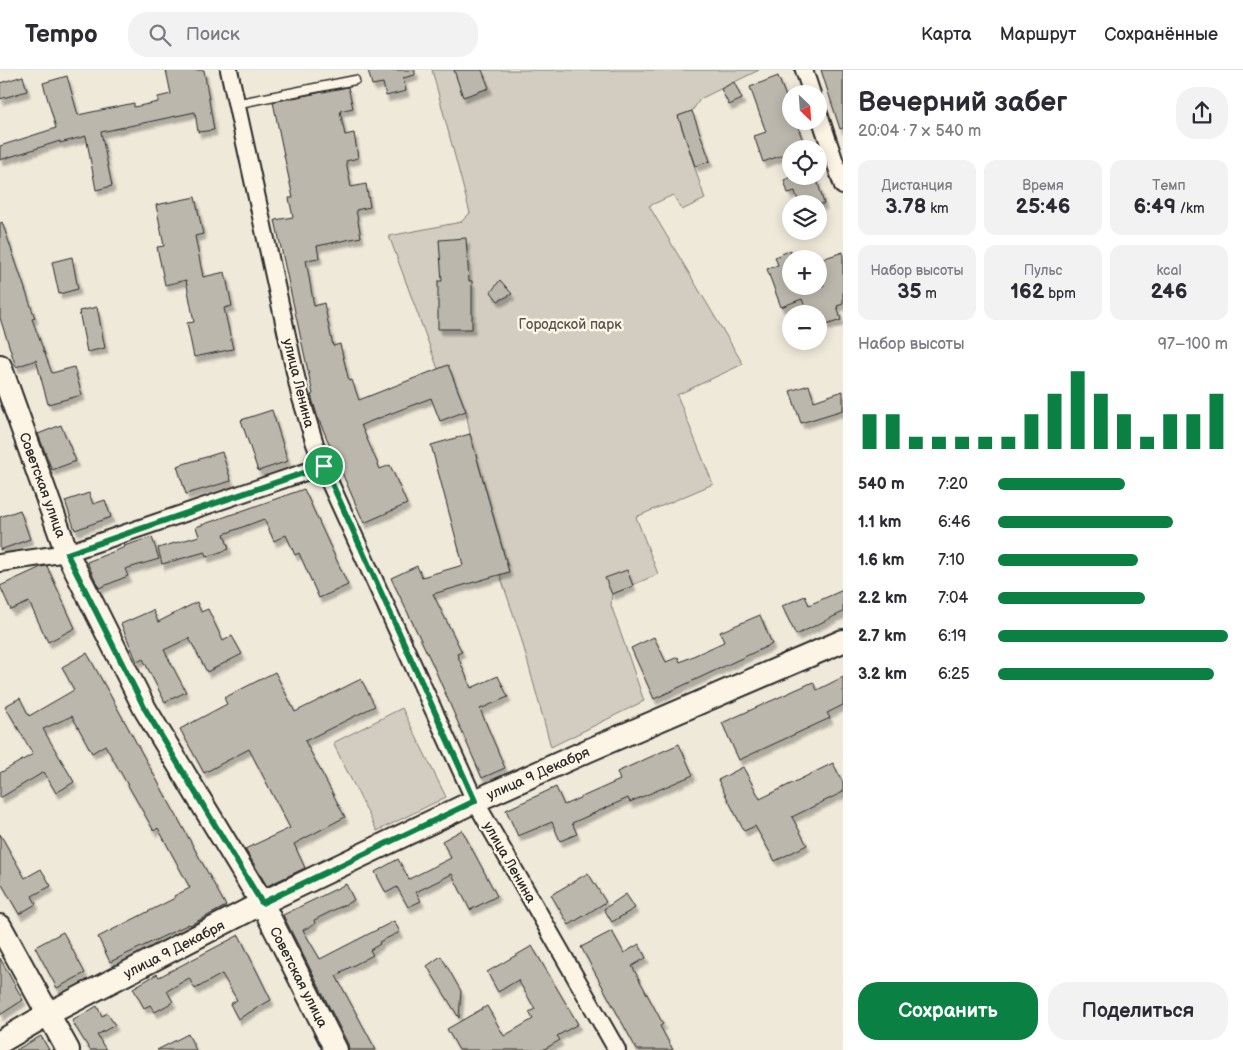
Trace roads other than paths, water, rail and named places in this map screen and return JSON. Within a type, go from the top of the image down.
[{"type":"main road","name":"Советская улица","points":[[0,366],[67,554],[145,709],[262,903],[336,1050]]},
{"type":"main road","name":"улица 9 Декабря","points":[[0,1042],[48,1014],[262,903],[475,801],[843,641]]},
{"type":"main road","points":[[0,926],[68,1050]]},
{"type":"street","name":"улица Ленина","points":[[229,70],[300,395],[324,466],[475,801],[617,1050]]},
{"type":"street","points":[[804,70],[809,85]]},
{"type":"street","points":[[824,130],[843,186]]},
{"type":"street","points":[[0,563],[67,554],[324,466]]},
{"type":"lane","points":[[236,104],[355,80]]},
{"type":"park label","name":"Городской парк","points":[[570,324]]}]
